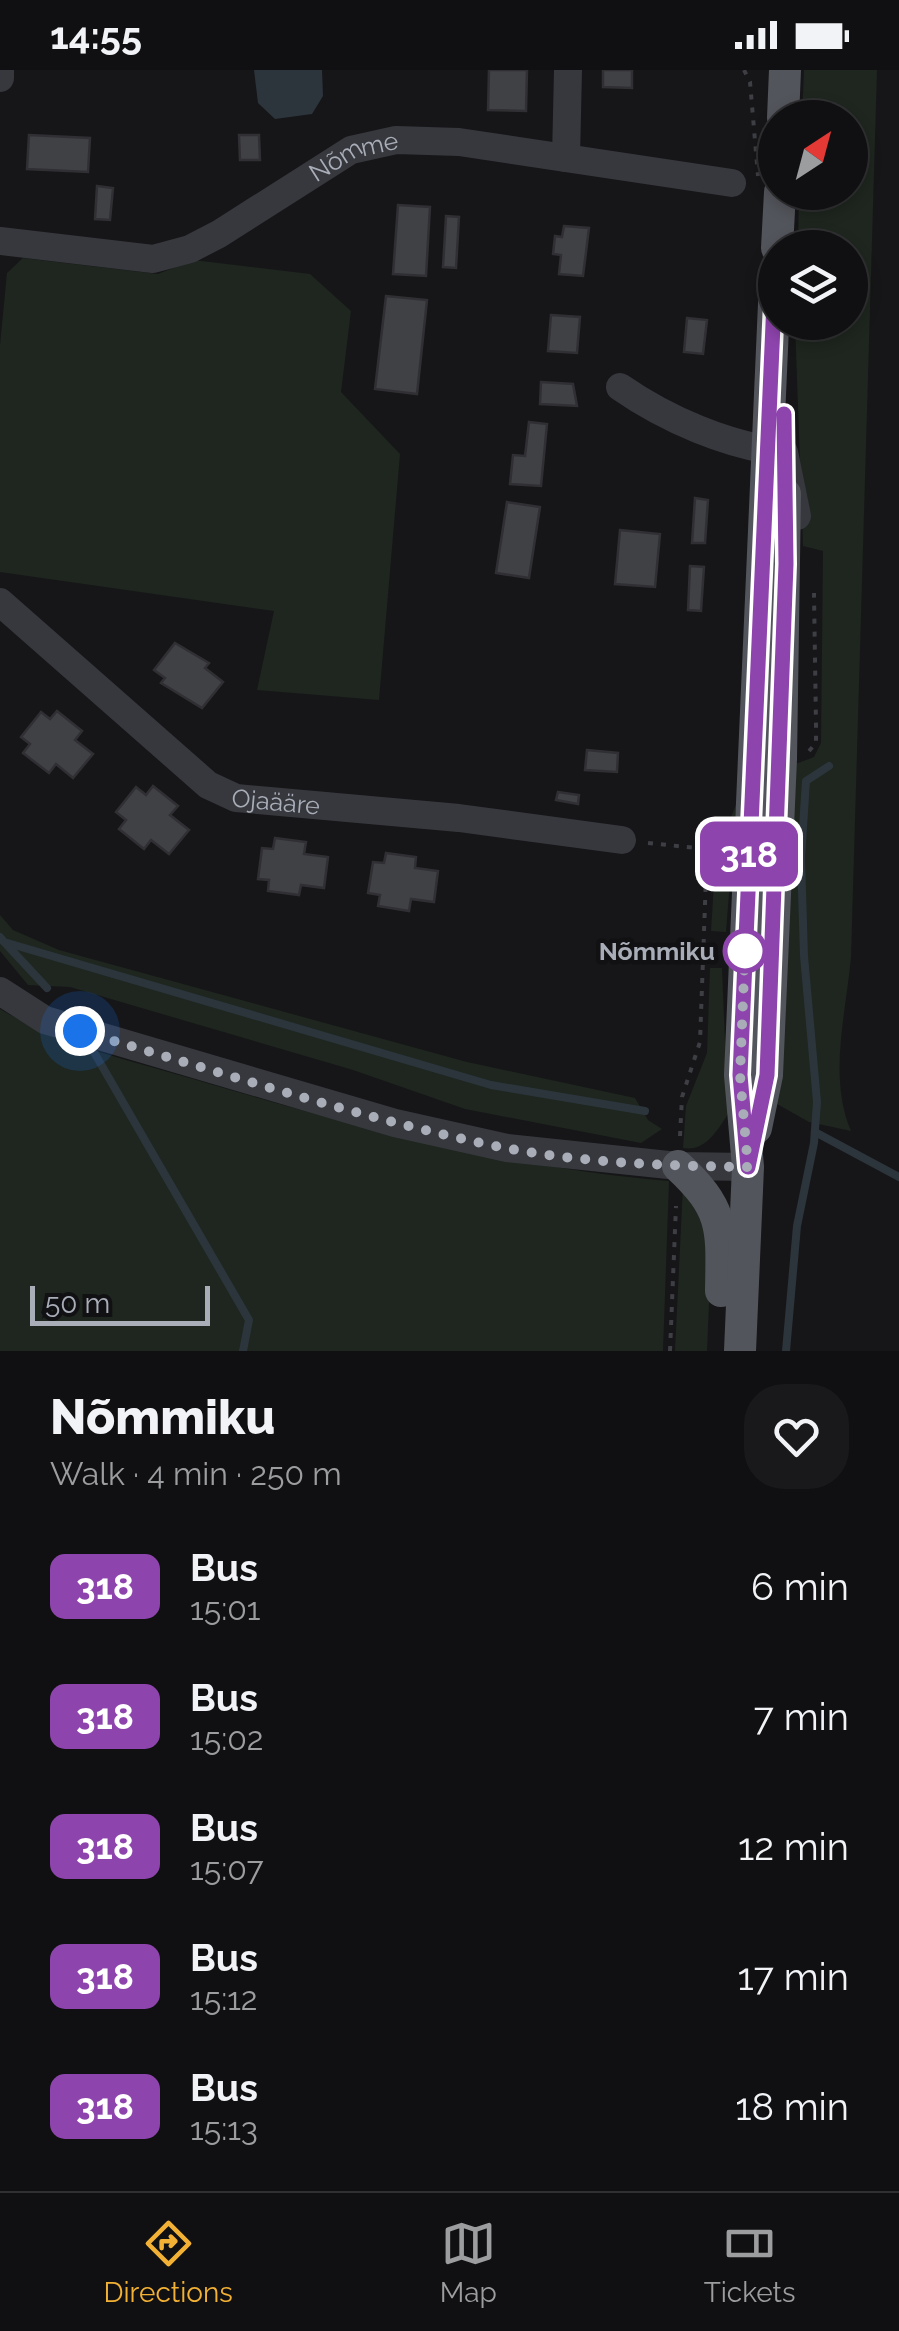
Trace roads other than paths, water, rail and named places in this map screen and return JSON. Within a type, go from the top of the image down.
[{"type":"main road","points":[[784,100],[786,70]]},
{"type":"main road","points":[[748,1167],[767,1075],[782,708],[775,340]]},
{"type":"main road","points":[[740,1351],[748,1167],[740,1075],[752,797],[781,340]]},
{"type":"main road","points":[[678,1166],[710,1196],[722,1240],[719,1351]]},
{"type":"street","points":[[0,70],[0,78]]},
{"type":"street","points":[[566,158],[568,70]]},
{"type":"street","name":"Nõmme","points":[[0,241],[153,258],[219,234],[350,150],[396,140],[459,142],[758,187]]},
{"type":"street","points":[[620,387],[644,404],[775,451]]},
{"type":"street","name":"Ojaääre","points":[[0,602],[208,786],[236,798],[460,818],[622,840]]},
{"type":"street","points":[[0,991],[45,1020],[395,1123],[507,1148],[678,1166],[748,1167]]},
{"type":"waterway","points":[[786,1351],[797,1226],[814,1143],[817,1102],[804,956],[801,858],[806,781],[829,766]]},
{"type":"waterway","points":[[0,937],[4,942],[491,1085],[645,1111]]},
{"type":"waterway","points":[[6,944],[47,988]]},
{"type":"waterway","points":[[95,1054],[249,1320],[243,1351]]},
{"type":"waterway","points":[[815,1132],[899,1177]]},
{"type":"place","name":"Nõmmiku","points":[[745,951]]}]
